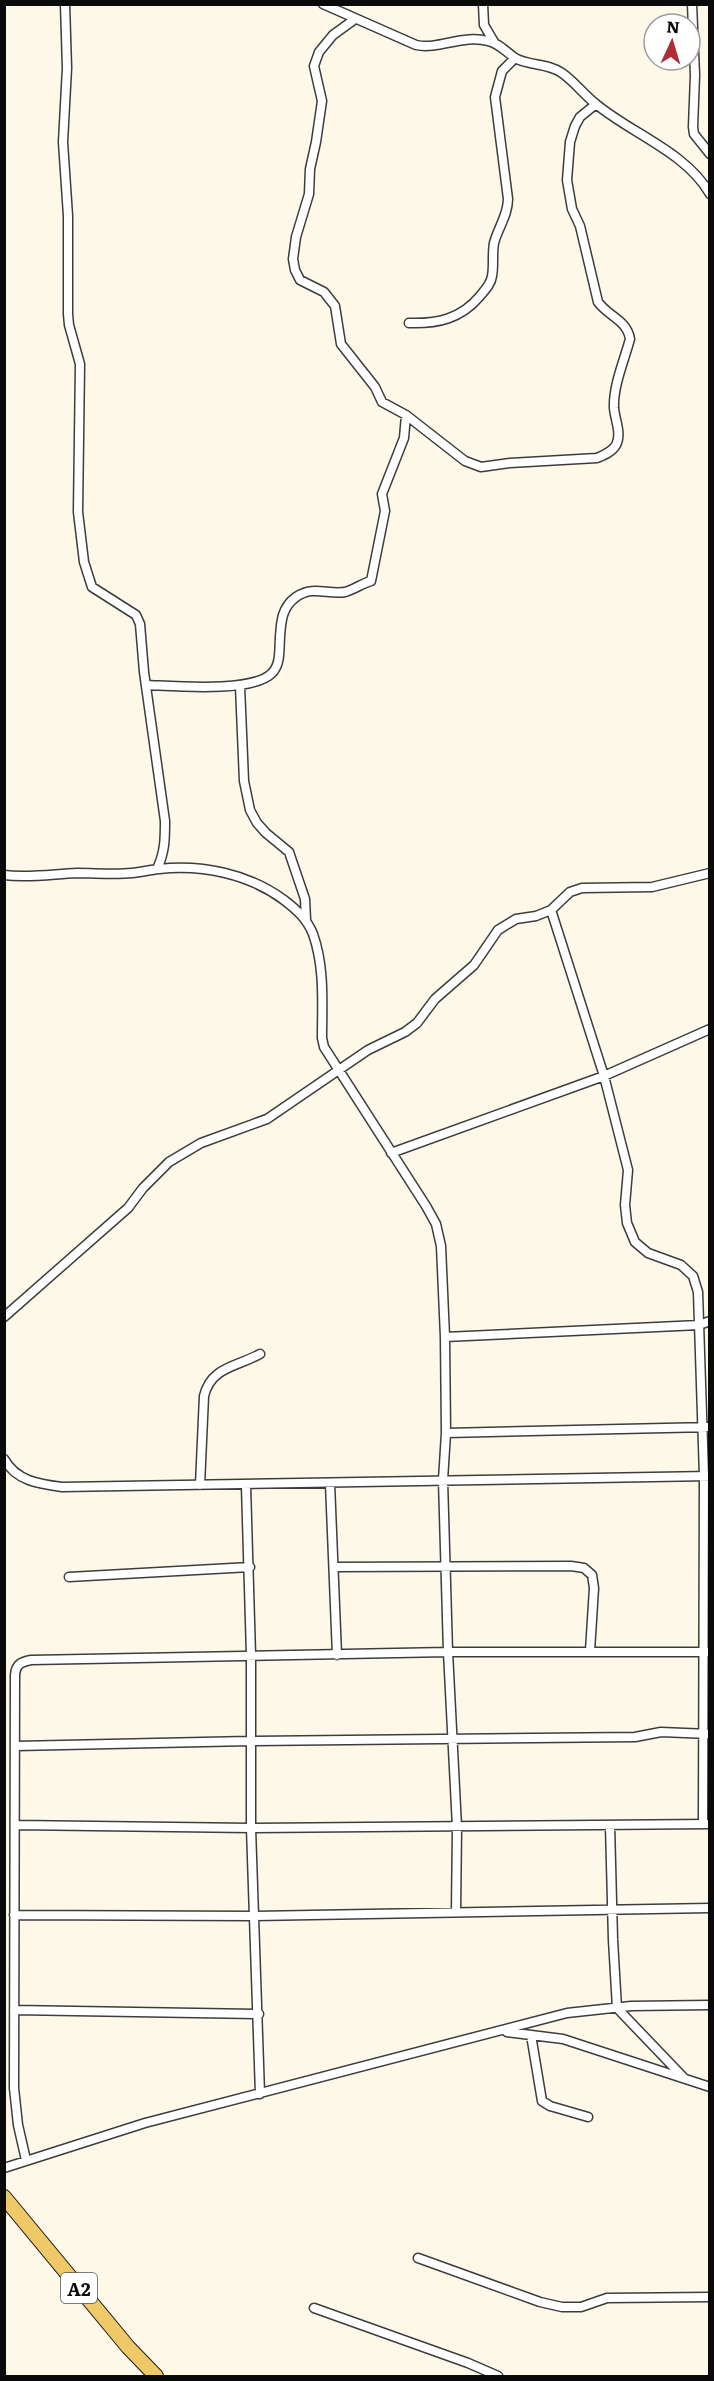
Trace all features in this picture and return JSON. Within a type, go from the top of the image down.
[{"type":"main road","name":"A2","points":[[4,2197],[128,2347],[156,2376]]},
{"type":"street","points":[[65,4],[67,68],[63,142],[68,216],[68,314],[80,364],[78,512],[84,562],[92,587],[136,615],[140,624],[146,686],[165,820],[165,844],[157,869]]},
{"type":"street","points":[[323,4],[424,46],[452,40],[494,42]]},
{"type":"street","points":[[483,4],[484,25],[494,42],[515,58],[553,68],[562,73],[596,104],[690,169],[710,194]]},
{"type":"street","points":[[692,4],[695,75],[693,127],[694,134],[710,154]]},
{"type":"street","points":[[355,19],[333,35],[319,52],[314,66],[322,101],[310,169],[309,194],[296,237],[293,259],[295,270],[300,280],[324,292],[335,306],[341,344],[375,387],[382,402],[406,415],[465,461],[481,467],[597,458],[609,453],[616,444],[618,431],[614,409],[615,393],[630,339],[629,331],[621,320],[604,311],[598,302],[580,226],[572,209],[567,180],[570,141],[580,117],[596,104]]},
{"type":"street","points":[[409,323],[430,324],[447,320],[461,313],[487,289],[492,276],[495,243],[508,208],[495,97],[502,71],[515,58]]},
{"type":"street","points":[[146,686],[240,686],[264,678],[272,673],[278,663],[281,618],[287,605],[298,596],[314,589],[346,592],[370,580],[385,511],[382,494],[404,438],[406,415]]},
{"type":"street","points":[[240,686],[244,781],[250,810],[256,823],[288,852],[305,899],[306,921]]},
{"type":"street","points":[[4,875],[24,877],[76,873],[129,874],[157,869],[217,871],[236,875],[276,894],[296,909],[306,921],[317,946],[323,1004],[324,1047],[436,1224],[441,1246],[446,1337],[446,1433],[443,1480],[448,1652],[457,1827],[456,1912]]},
{"type":"street","points":[[4,1317],[128,1208],[143,1188],[169,1162],[201,1143],[267,1119],[338,1070],[417,1023],[435,999],[474,965],[498,930],[516,919],[536,916],[551,910],[570,892],[582,888],[652,887],[710,873]]},
{"type":"street","points":[[15,1825],[251,1828],[706,1824],[707,1476],[698,1292],[693,1276],[681,1265],[648,1253],[635,1242],[627,1223],[625,1204],[628,1170],[604,1076],[551,910]]},
{"type":"street","points":[[391,1153],[604,1076],[710,1029]]},
{"type":"street","points":[[446,1337],[699,1324],[710,1321]]},
{"type":"street","points":[[200,1485],[204,1396],[207,1386],[219,1372],[260,1354]]},
{"type":"street","points":[[446,1433],[706,1427]]},
{"type":"street","points":[[4,1459],[18,1476],[46,1485],[62,1487],[246,1486],[707,1476]]},
{"type":"street","points":[[330,1483],[337,1654]]},
{"type":"street","points":[[246,1486],[250,1567],[251,1828],[260,2094]]},
{"type":"street","points":[[335,1567],[571,1566],[585,1568],[592,1575],[594,1588],[590,1651]]},
{"type":"street","points":[[69,1577],[250,1567]]},
{"type":"street","points":[[27,2160],[18,2125],[14,2088],[15,1668],[20,1663],[31,1660],[251,1655],[706,1652]]},
{"type":"street","points":[[16,1746],[635,1737],[661,1732],[707,1734]]},
{"type":"street","points":[[610,1825],[617,2007],[684,2078]]},
{"type":"street","points":[[14,1916],[255,1916],[710,1908]]},
{"type":"street","points":[[4,2168],[145,2123],[567,2013],[617,2007],[710,2005]]},
{"type":"street","points":[[14,2010],[259,2014]]},
{"type":"street","points":[[500,2031],[563,2039],[710,2087]]},
{"type":"street","points":[[531,2035],[542,2101],[550,2106],[588,2116]]},
{"type":"street","points":[[418,2258],[540,2302],[562,2307],[581,2307],[607,2298],[710,2297]]},
{"type":"street","points":[[314,2308],[468,2362],[498,2376]]}]
